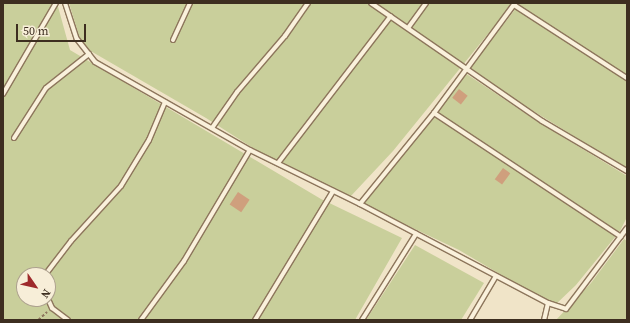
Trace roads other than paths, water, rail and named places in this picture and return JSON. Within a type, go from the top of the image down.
[{"type":"lane","points":[[3,94],[56,3]]},
{"type":"lane","points":[[65,3],[77,39],[95,62],[250,150],[360,204],[548,303],[566,309],[627,228]]},
{"type":"lane","points":[[173,40],[190,3]]},
{"type":"lane","points":[[212,128],[237,92],[285,36],[308,3]]},
{"type":"lane","points":[[371,3],[542,121],[627,171]]},
{"type":"lane","points":[[408,28],[426,3]]},
{"type":"lane","points":[[360,204],[434,113],[515,4],[627,78]]},
{"type":"lane","points":[[278,163],[391,16]]},
{"type":"lane","points":[[14,138],[46,88],[89,54]]},
{"type":"lane","points":[[51,267],[72,241],[121,186],[149,140],[165,102]]},
{"type":"lane","points":[[434,113],[620,236]]},
{"type":"lane","points":[[140,320],[184,261],[250,150]]},
{"type":"lane","points":[[255,320],[333,191]]},
{"type":"lane","points":[[362,320],[416,234]]},
{"type":"lane","points":[[470,320],[496,276]]},
{"type":"lane","points":[[544,320],[548,303]]},
{"type":"lane","points":[[52,307],[68,320]]}]
